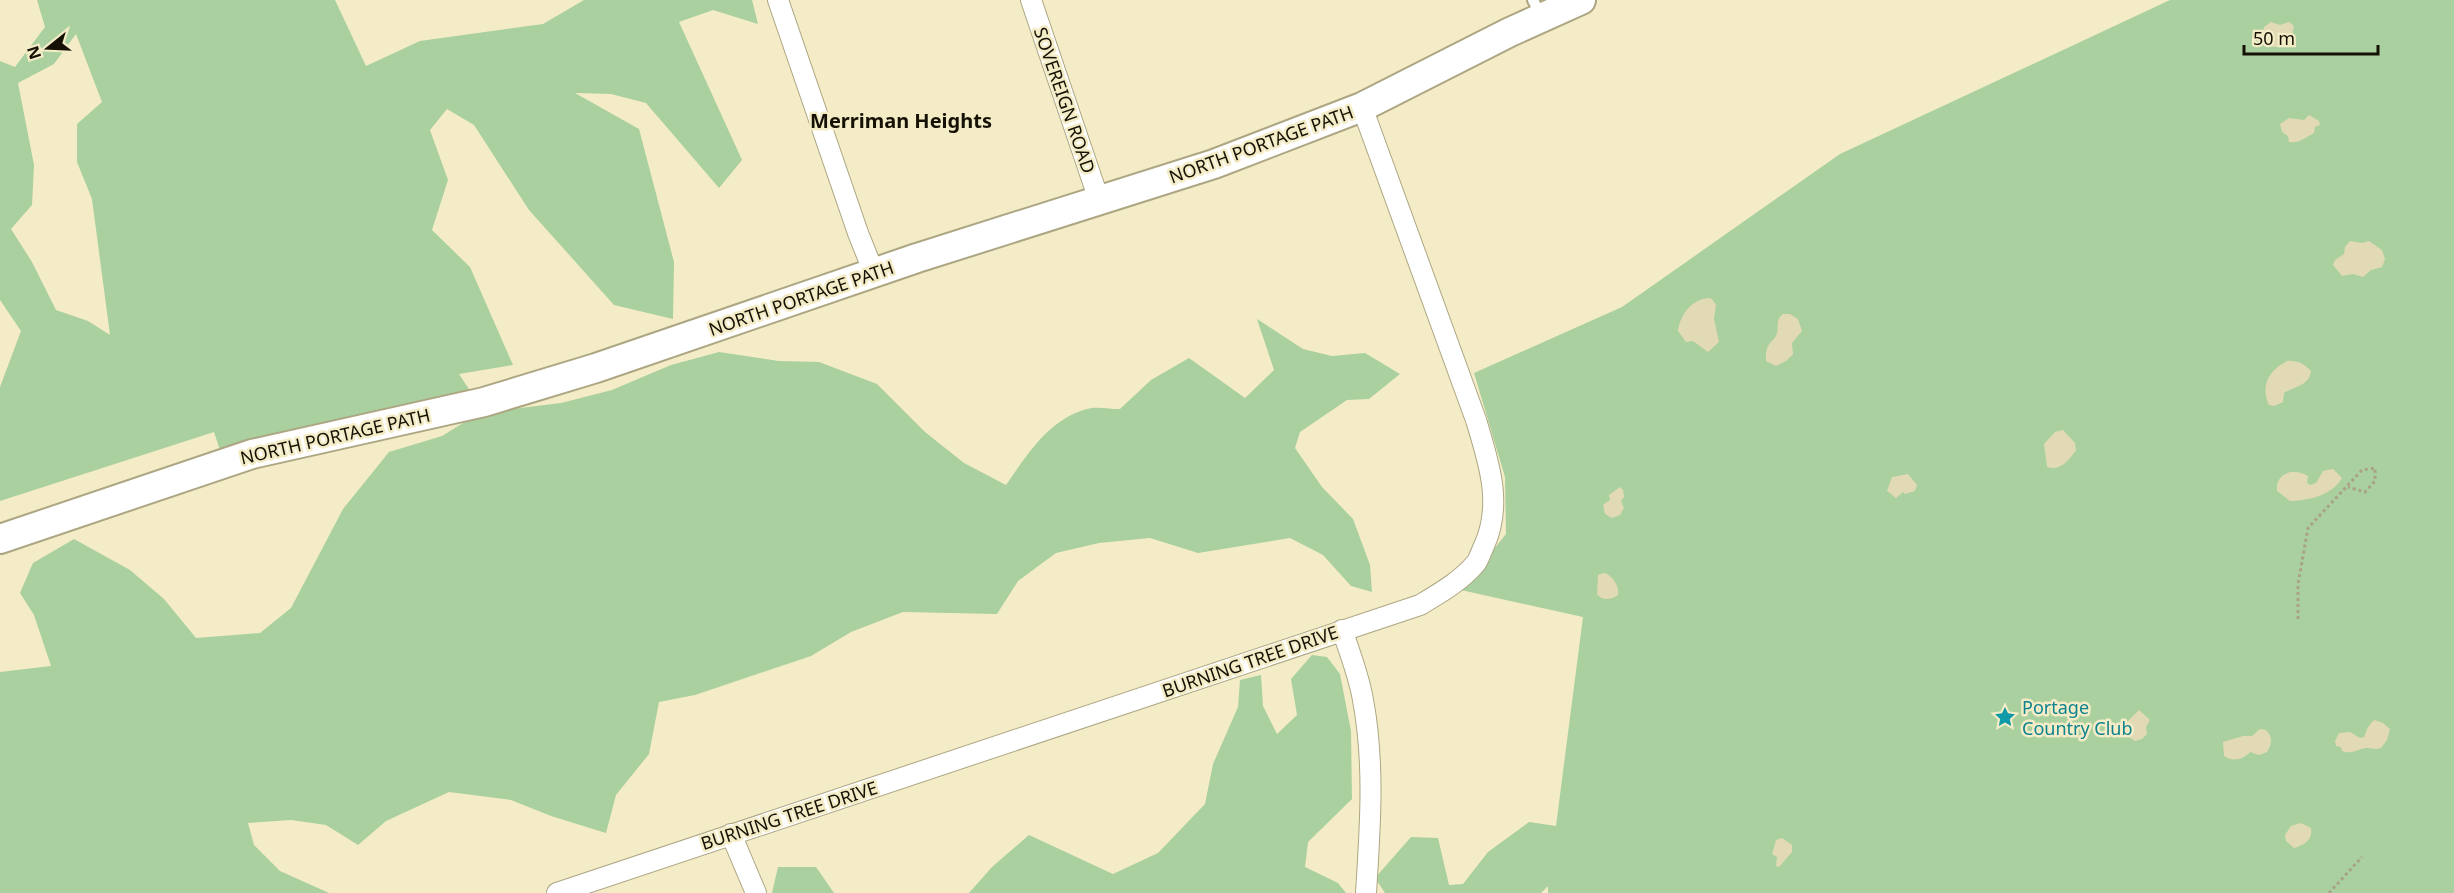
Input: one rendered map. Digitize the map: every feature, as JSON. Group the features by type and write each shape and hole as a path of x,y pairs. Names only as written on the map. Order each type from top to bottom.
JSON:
{"main road":[{"name":"NORTH PORTAGE PATH","path":"0,539 252,454 349,430 484,402 618,362 874,273 1214,165 1362,107 1537,9 1581,0"}],"street":[{"path":"778,0 850,212 874,273"},
{"name":"SOVEREIGN ROAD","path":"1031,0 1099,200"},
{"name":"BURNING TREE DRIVE","path":"557,893 1420,605 1449,588 1477,562 1491,531 1494,498 1491,469 1476,420 1362,107"},
{"path":"1342,630 1363,701 1371,754 1370,832 1366,893"},
{"path":"731,834 756,893"}],"path":[{"path":"2298,619 2298,584 2308,528 2362,470 2375,468 2374,481 2365,492 2348,487"},
{"path":"2329,893 2362,857"}],"green space":[{"path":"37,0 335,0 366,66 420,41 543,24 584,0 752,0 758,24 713,10 679,22 742,160 719,188 646,103 611,94 575,93 639,129 674,262 673,319 614,305 529,210 474,125 447,109 430,130 448,180 432,230 470,267 513,365 459,374 472,394 221,453 214,432 0,501 0,387 21,331 0,300 0,61 15,67 45,27","holes":["76,34 102,102 77,124 77,162 92,199 110,335 88,321 56,310 32,262 11,229 32,205 34,165 18,83 54,64"]},
{"name":"Portage Country Club","path":"2170,0 2454,0 2454,893 1548,893 1548,886 1541,893 1385,893 1375,878 1411,837 1438,838 1449,885 1463,884 1488,852 1529,822 1556,826 1583,617 1461,590 1506,534 1505,477 1474,373 1622,307 1840,154"},
{"path":"1257,319 1303,349 1332,356 1365,353 1400,374 1369,399 1347,400 1300,432 1295,448 1322,487 1353,519 1370,565 1372,592 1351,586 1323,555 1290,538 1198,553 1150,538 1099,543 1056,553 1018,581 997,614 903,612 851,632 811,656 695,695 659,702 649,754 616,795 606,833 551,816 511,800 449,792 386,821 358,845 326,825 291,820 248,823 254,845 280,871 329,893 0,893 0,672 51,666 34,615 20,593 33,563 74,539 130,570 164,599 196,638 260,633 291,608 343,509 389,452 442,436 479,413 561,403 612,390 671,365 719,352 779,361 819,362 877,384 925,432 964,463 1006,485 1040,439 1061,421 1091,408 1120,409 1151,380 1189,358 1245,398 1274,370"},
{"path":"1312,655 1327,657 1340,674 1351,731 1352,799 1308,842 1305,867 1338,883 1346,893 969,893 992,867 1029,835 1113,874 1158,853 1205,804 1213,764 1238,707 1240,680 1261,675 1263,706 1277,734 1297,715 1291,679"},
{"path":"778,867 816,867 834,893 772,893"}],"sand":[{"path":"2271,22 2280,25 2289,22 2294,26 2285,44 2273,47 2262,37 2264,27"},
{"path":"2309,115 2319,121 2320,125 2315,127 2314,133 2305,138 2289,142 2280,124 2289,118 2304,120"},
{"path":"2350,241 2362,243 2369,241 2382,250 2385,259 2382,267 2371,270 2363,277 2353,274 2342,276 2333,265 2335,260 2344,254 2345,247"},
{"path":"1712,299 1716,305 1714,319 1719,342 1708,352 1693,341 1686,342 1678,331 1687,309 1696,302"},
{"path":"1783,314 1790,314 1798,319 1802,331 1792,343 1793,354 1776,366 1766,361 1766,354 1768,346 1776,336 1778,321"},
{"path":"2287,361 2306,366 2311,371 2310,376 2304,383 2284,393 2283,402 2274,406 2269,405 2265,391 2268,379 2275,369"},
{"path":"2063,430 2075,443 2076,450 2068,461 2060,466 2047,467 2044,444 2055,432"},
{"path":"2333,469 2342,478 2332,489 2319,496 2290,501 2277,491 2279,480 2286,473 2297,472 2308,476 2307,483 2310,485 2316,483 2323,471"},
{"path":"1908,474 1917,485 1915,491 1905,494 1903,492 1896,498 1887,491 1892,477"},
{"path":"1620,487 1623,490 1624,497 1621,501 1624,508 1620,515 1612,518 1605,514 1603,505 1610,500 1609,495"},
{"path":"1603,573 1612,578 1618,592 1618,595 1610,599 1604,599 1597,594 1598,575"},
{"path":"2139,710 2150,720 2146,727 2147,734 2135,741 2123,733 2123,726"},
{"path":"2374,720 2390,729 2387,740 2381,748 2366,748 2349,752 2342,751 2341,747 2336,746 2335,741 2339,733 2350,732 2360,738 2364,737"},
{"path":"2260,729 2266,730 2271,738 2267,752 2259,755 2250,752 2238,759 2224,756 2223,742 2243,736 2252,736"},
{"path":"2301,823 2311,828 2311,836 2304,844 2294,848 2286,841 2285,835 2291,826"},
{"path":"1782,838 1792,845 1792,852 1779,867 1776,866 1777,857 1772,854 1776,840"}],"place":[{"name":"Portage Country Club","path":"2005,717"}],"district":[{"name":"Merriman Heights","path":"901,120"}]}
